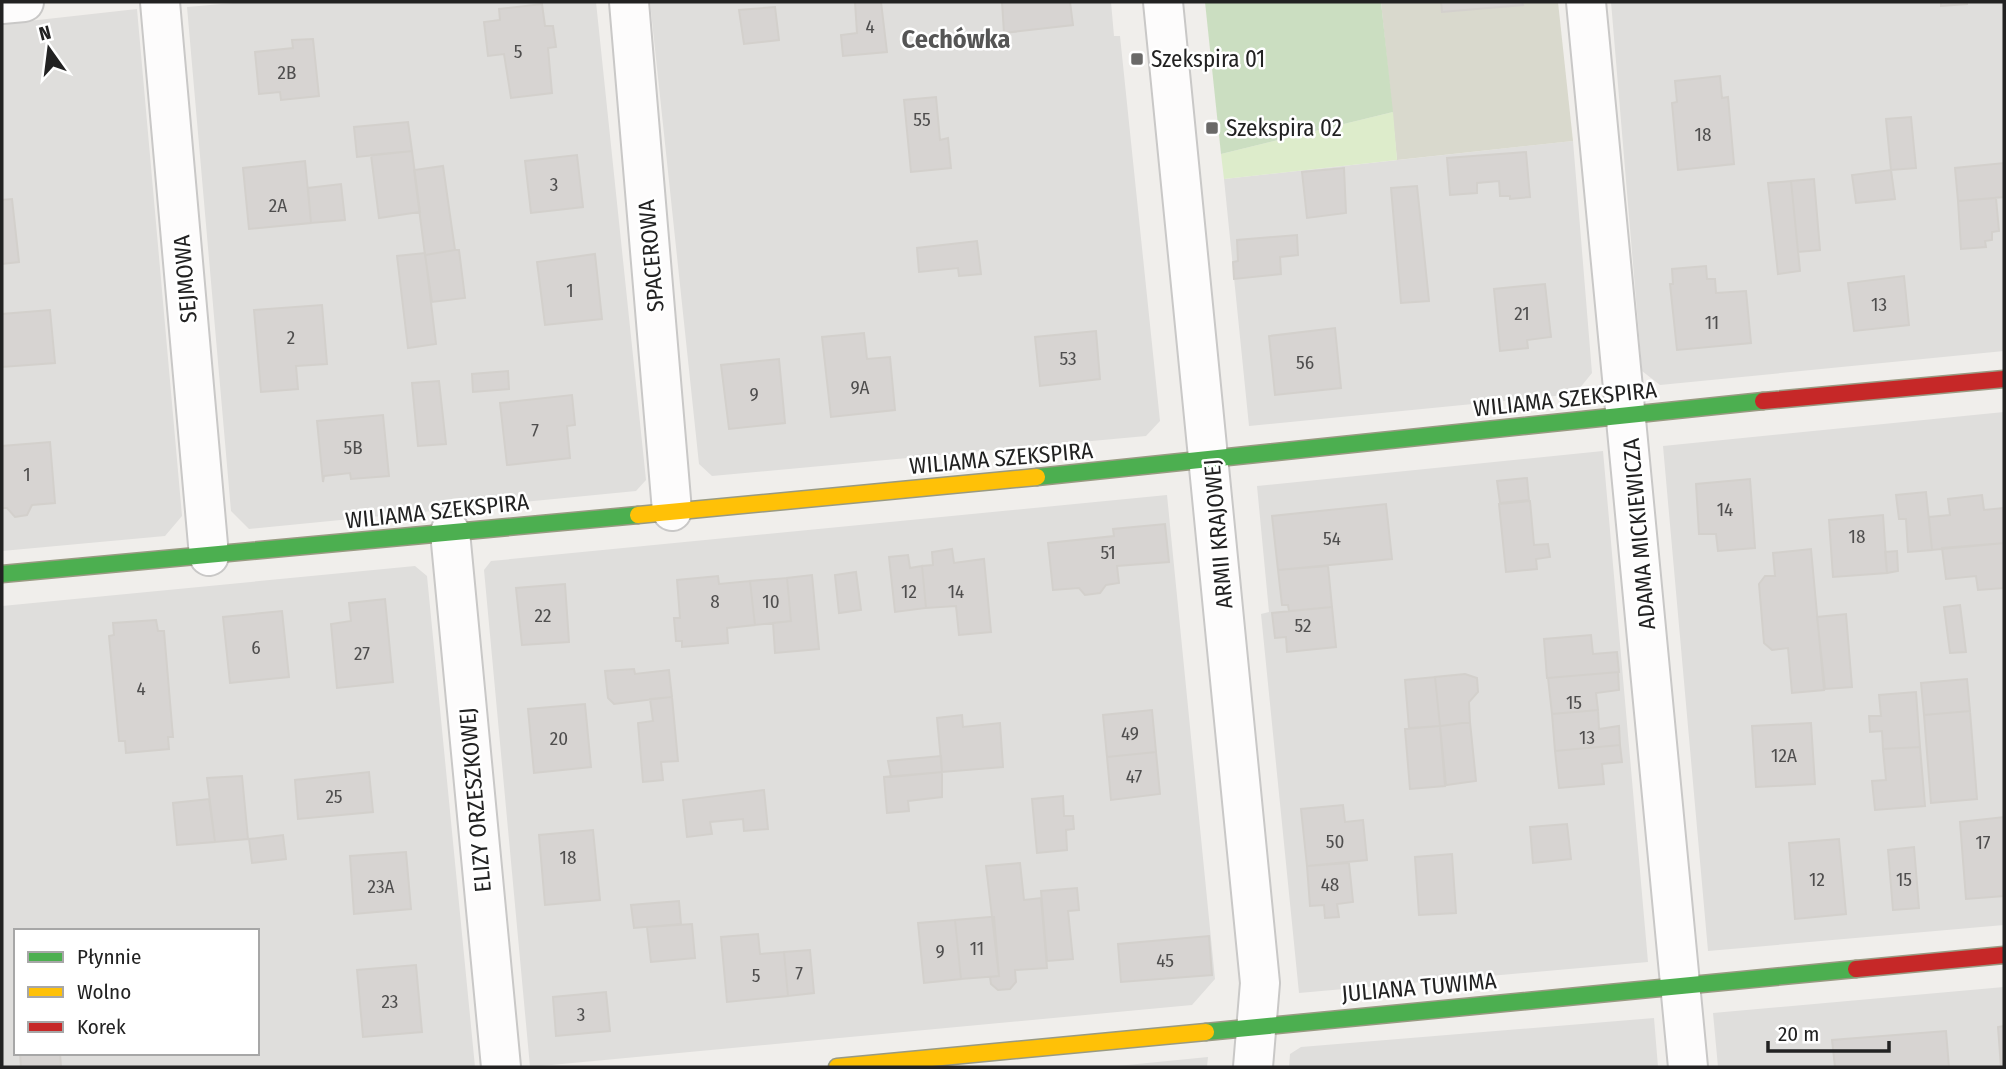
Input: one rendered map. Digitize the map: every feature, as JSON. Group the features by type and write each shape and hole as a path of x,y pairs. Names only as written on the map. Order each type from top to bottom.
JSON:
{"street":[{"path":"2,4 24,2"},
{"name":"SEJMOWA","path":"160,2 209,556"},
{"name":"SPACEROWA","path":"629,2 672,511"},
{"name":"ARMII KRAJOWEJ","path":"1163,2 1211,461 1260,983 1253,1067"},
{"name":"ADAMA MICKIEWICZA","path":"1586,2 1628,414 1688,1067"},
{"name":"WILIAMA SZEKSPIRA","path":"2,574 1211,461 1628,414 2004,379"},
{"name":"ELIZY ORZESZKOWEJ","path":"450,532 501,1067"},
{"name":"JULIANA TUWIMA","path":"838,1067 2004,955"}],"shaded area":[{"path":"245,2 596,2 646,480 636,491 249,529 231,511 187,7"},
{"path":"650,2 1111,2 1114,36 1120,36 1160,421 1146,436 712,476 699,464"},
{"path":"1381,2 1558,2 1573,141 1397,160"},
{"path":"1611,2 2004,2 2004,351 1660,385 1642,371"},
{"path":"137,9 182,516 165,536 2,551 2,24"},
{"path":"1573,141 1592,373 1575,394 1249,426 1224,179"},
{"path":"2004,412 2004,925 1708,951 1663,446"},
{"path":"1603,451 1648,962 1299,993 1261,614 1269,612 1257,486"},
{"path":"1167,495 1215,979 1192,1005 530,1067 484,570 491,561"},
{"path":"415,566 427,576 475,1067 2,1067 2,606"},
{"path":"2004,987 2004,1067 1718,1067 1713,1013"},
{"path":"1654,1018 1658,1067 1289,1067 1290,1054 1301,1047"},
{"path":"1208,1057 1207,1067 1107,1067"}],"green space":[{"path":"1205,2 1381,2 1393,112 1221,154"},
{"path":"1393,112 1397,160 1224,179 1221,154"}],"building":[{"path":"855,2 881,2 887,52 843,56 841,35 857,33"},
{"path":"1002,2 1070,2 1073,25 1004,33"},
{"path":"1441,2 1522,2 1523,5 1442,12"},
{"path":"1941,2 1967,2 1967,4 1941,6"},
{"path":"542,4 545,26 553,26 556,47 548,48 552,93 511,98 504,54 488,56 484,22 500,20 499,9"},
{"path":"775,7 779,40 744,44 739,10"},
{"path":"313,39 319,96 281,100 280,92 259,94 255,52 293,48 292,40"},
{"path":"1720,76 1722,98 1728,97 1734,164 1678,170 1672,103 1677,102 1675,81"},
{"path":"936,97 940,140 948,138 951,168 911,172 904,100"},
{"path":"1911,117 1916,168 1891,170 1886,119"},
{"path":"408,122 412,151 357,157 354,127"},
{"path":"412,151 420,212 379,218 371,155"},
{"path":"1526,152 1530,197 1510,199 1510,196 1500,196 1499,181 1477,183 1477,193 1450,195 1447,158"},
{"path":"577,155 583,207 531,213 525,161"},
{"path":"305,161 311,223 249,229 243,168"},
{"path":"2004,163 2004,197 1958,201 1955,168"},
{"path":"443,166 455,250 425,255 414,170"},
{"path":"1344,168 1346,213 1307,218 1302,172"},
{"path":"1891,170 1895,199 1856,203 1852,175"},
{"path":"1814,179 1820,250 1798,252 1791,181"},
{"path":"1791,181 1800,271 1778,274 1768,183"},
{"path":"341,184 345,220 311,223 308,188"},
{"path":"1417,186 1429,301 1401,303 1391,188"},
{"path":"1996,198 1999,231 1992,232 1992,240 1985,241 1986,247 1961,249 1958,201"},
{"path":"12,199 19,262 2,264 2,200"},
{"path":"1297,235 1298,255 1280,257 1281,274 1234,279 1233,262 1238,261 1237,240"},
{"path":"977,241 981,274 959,276 958,268 919,272 917,248"},
{"path":"459,250 465,298 432,302 425,255"},
{"path":"425,253 436,344 408,348 397,256"},
{"path":"595,254 602,319 545,325 537,262"},
{"path":"1706,266 1707,279 1715,279 1716,293 1746,291 1751,343 1677,350 1670,284 1673,284 1672,269"},
{"path":"1904,276 1909,325 1854,331 1848,283"},
{"path":"1545,284 1551,337 1527,340 1528,348 1500,351 1494,289"},
{"path":"322,305 327,364 296,366 298,389 261,392 254,310"},
{"path":"50,310 55,363 2,367 2,314"},
{"path":"1335,328 1341,388 1275,395 1269,336"},
{"path":"1096,331 1100,379 1040,386 1035,337"},
{"path":"864,333 867,359 890,357 895,410 831,417 822,337"},
{"path":"779,359 785,423 729,429 721,365"},
{"path":"508,371 509,389 473,392 472,374"},
{"path":"439,381 446,444 418,446 412,383"},
{"path":"572,395 575,425 567,426 570,458 507,465 500,403"},
{"path":"383,415 389,476 351,479 350,473 324,476 323,482 317,421"},
{"path":"50,442 55,503 32,505 27,515 15,517 7,508 2,508 2,446"},
{"path":"1527,478 1529,500 1500,503 1497,481"},
{"path":"1750,479 1755,548 1718,551 1716,534 1699,534 1696,484"},
{"path":"1926,492 1932,550 1908,552 1906,519 1899,519 1896,495"},
{"path":"1982,495 1984,510 2003,508 2004,543 1932,550 1929,517 1950,515 1948,499"},
{"path":"1530,501 1534,545 1548,544 1550,557 1536,559 1537,569 1506,572 1499,504"},
{"path":"1386,504 1392,559 1278,570 1272,516"},
{"path":"1883,515 1887,573 1833,577 1829,520"},
{"path":"1165,524 1169,562 1117,566 1119,583 1106,585 1100,593 1085,595 1079,588 1053,590 1048,543 1114,536 1113,529"},
{"path":"2004,543 2004,588 1978,590 1976,576 1946,579 1942,548"},
{"path":"952,549 954,563 984,559 991,632 959,635 956,606 926,608 922,566 933,565 932,552"},
{"path":"1811,549 1824,690 1792,693 1788,648 1772,650 1764,643 1759,584 1765,576 1775,576 1773,553"},
{"path":"1897,551 1898,571 1887,573 1885,552"},
{"path":"908,555 910,568 922,566 926,608 895,612 889,557"},
{"path":"1328,566 1332,607 1289,611 1288,605 1282,605 1278,570"},
{"path":"856,572 861,610 839,613 835,575"},
{"path":"812,575 819,649 775,653 773,623 791,621 787,578"},
{"path":"718,576 719,584 750,581 755,625 727,628 728,643 682,647 682,641 676,641 674,618 680,618 677,580"},
{"path":"787,578 791,621 755,625 750,581"},
{"path":"565,584 569,642 522,645 516,588"},
{"path":"385,599 393,682 337,688 331,624 351,621 349,603"},
{"path":"1960,605 1966,652 1950,653 1944,607"},
{"path":"1332,607 1336,647 1287,652 1286,637 1275,638 1272,613"},
{"path":"282,611 289,677 230,683 223,617"},
{"path":"1846,614 1852,687 1825,689 1817,617"},
{"path":"156,620 158,631 164,631 173,737 168,737 169,749 126,753 125,741 119,741 109,636 114,635 113,623"},
{"path":"1591,635 1593,654 1617,652 1619,672 1547,678 1544,639"},
{"path":"634,669 635,674 669,670 672,697 614,704 608,698 605,671"},
{"path":"1618,672 1619,690 1596,693 1598,710 1552,714 1548,678"},
{"path":"1465,674 1477,678 1478,692 1469,702 1470,722 1440,726 1435,677"},
{"path":"1435,677 1440,726 1409,728 1405,680"},
{"path":"1967,679 1970,711 1924,715 1921,683"},
{"path":"1916,692 1920,747 1883,749 1882,731 1870,732 1869,716 1881,716 1879,695"},
{"path":"672,697 678,761 661,762 663,780 643,782 638,723 653,721 650,699"},
{"path":"585,704 591,767 534,773 528,709"},
{"path":"1152,710 1156,752 1107,757 1103,715"},
{"path":"1598,710 1599,729 1619,726 1620,745 1555,751 1552,714"},
{"path":"1970,711 1977,799 1931,803 1924,715"},
{"path":"962,715 963,727 1000,723 1003,767 942,772 937,718"},
{"path":"1470,722 1476,781 1446,785 1440,726"},
{"path":"1811,723 1815,784 1756,787 1752,726"},
{"path":"1440,726 1445,786 1410,789 1405,729"},
{"path":"1620,745 1622,762 1602,764 1604,784 1559,788 1555,751"},
{"path":"1920,747 1925,806 1875,810 1872,781 1886,780 1883,749"},
{"path":"1156,752 1160,794 1111,800 1107,757"},
{"path":"941,756 942,772 891,777 888,761"},
{"path":"369,772 373,812 298,819 295,780"},
{"path":"942,772 942,797 908,801 909,811 887,813 884,777"},
{"path":"242,776 248,839 215,842 207,778"},
{"path":"764,790 768,829 744,831 743,819 710,822 712,834 687,837 683,800"},
{"path":"1063,796 1064,816 1073,816 1074,829 1066,830 1067,850 1037,853 1032,799"},
{"path":"209,799 215,842 177,845 173,803"},
{"path":"1343,805 1345,822 1363,820 1367,860 1307,866 1301,809"},
{"path":"2004,817 2004,896 1966,899 1960,822"},
{"path":"1567,824 1571,859 1533,863 1530,827"},
{"path":"593,830 600,900 545,905 539,835"},
{"path":"283,835 286,859 252,863 249,839"},
{"path":"1839,839 1846,914 1795,919 1789,843"},
{"path":"1914,847 1919,908 1893,910 1888,850"},
{"path":"406,852 411,909 354,914 350,856"},
{"path":"1452,854 1456,913 1419,915 1415,857"},
{"path":"1020,863 1024,900 1041,898 1047,968 1015,970 1016,982 1010,989 998,990 991,984 990,977 999,976 986,866"},
{"path":"1349,863 1353,902 1337,904 1339,917 1325,918 1324,905 1310,906 1307,866"},
{"path":"1077,888 1079,910 1068,911 1073,959 1047,961 1041,891"},
{"path":"679,901 681,924 634,928 631,905"},
{"path":"994,917 999,976 961,979 955,920"},
{"path":"955,920 961,979 924,983 918,923"},
{"path":"692,924 695,958 651,962 647,927"},
{"path":"758,934 760,954 784,952 788,996 727,1002 721,937"},
{"path":"1209,936 1212,975 1121,982 1118,944"},
{"path":"810,950 814,993 788,996 784,952"},
{"path":"416,965 422,1032 363,1037 357,970"},
{"path":"606,992 610,1031 556,1036 553,997"},
{"path":"2004,1026 2004,1067 2001,1067 1998,1027"},
{"path":"1946,1031 1949,1067 1835,1067 1832,1040"},
{"path":"20,1055 60,1055 61,1067 21,1067"}],"traffic: fast":[{"path":"1037,477 1763,401"},
{"path":"2,574 638,515"},
{"path":"1206,1032 1856,969"}],"traffic: slow":[{"path":"638,515 1037,477"},
{"path":"837,1067 1206,1032"}],"traffic: jam":[{"path":"1763,401 2004,379"},
{"path":"1856,969 2004,955"}],"place":[{"name":"Szekspira 01","path":"1137,59"},
{"name":"Szekspira 02","path":"1212,128"}],"district":[{"name":"Cechówka","path":"956,39"}]}
